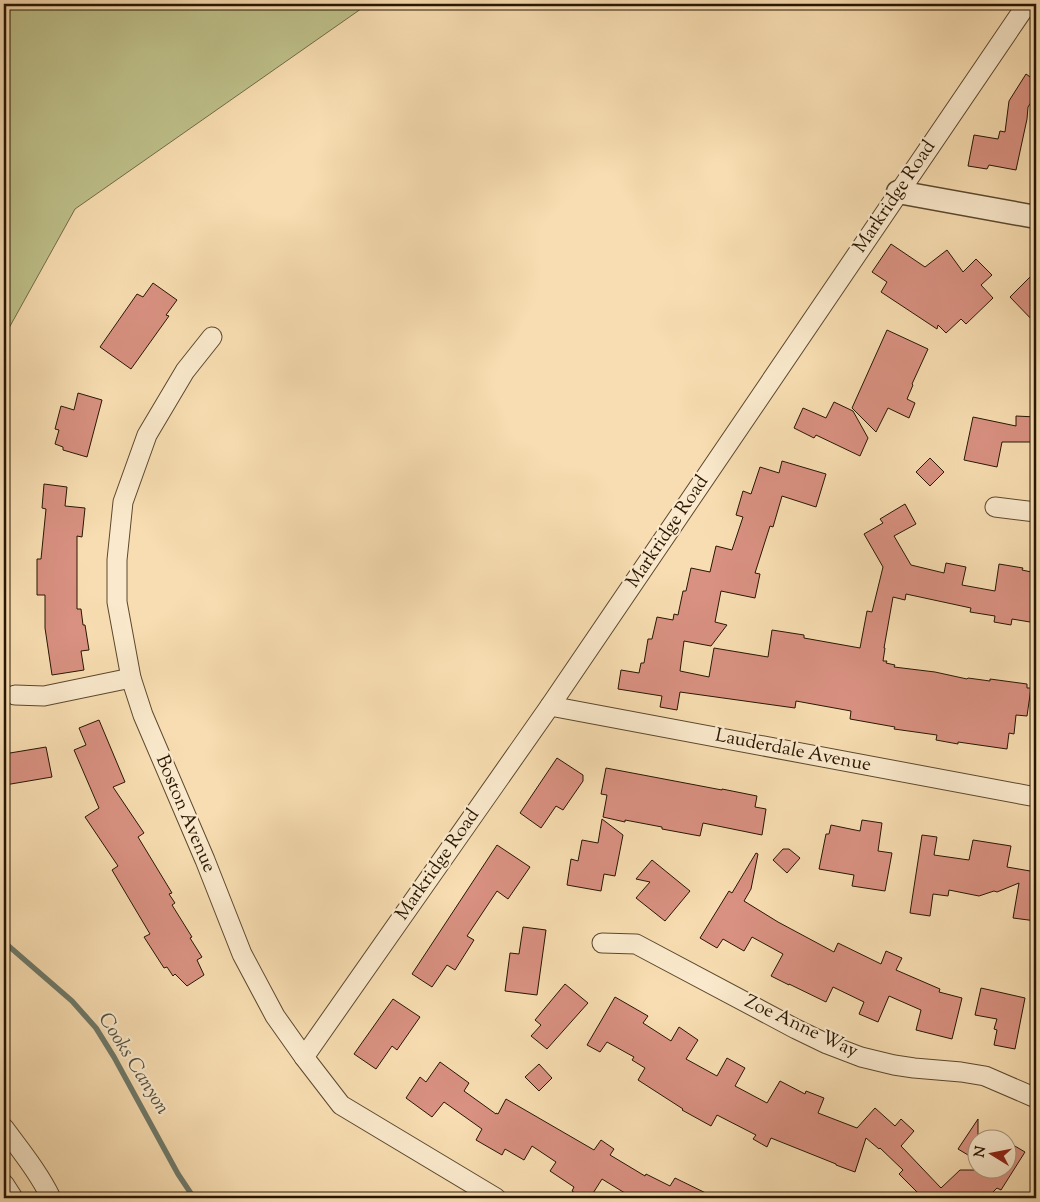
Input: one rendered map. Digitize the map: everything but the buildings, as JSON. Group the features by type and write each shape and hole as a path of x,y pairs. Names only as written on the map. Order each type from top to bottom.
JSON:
{"street":[{"name":"Markridge Road","path":"304,1056 550,706 1027,4"},
{"path":"898,192 1036,217"},
{"name":"Boston Avenue","path":"212,337 185,371 147,435 124,502 117,560 117,602 131,678 143,715 205,860 242,954 275,1016 304,1056 341,1105 496,1198"},
{"path":"996,507 1036,512"},
{"path":"15,695 44,696 131,678"},
{"name":"Lauderdale Avenue","path":"550,706 1036,796"},
{"name":"Zoe Anne Way","path":"602,943 636,944 796,1029 827,1044 861,1057 894,1065 985,1076 1036,1098"},
{"path":"4,1128 29,1162 51,1198"},
{"path":"4,1184 13,1198"}],"green space":[{"path":"4,4 368,4 75,209 4,337"}],"waterway":[{"name":"Cooks Canyon","path":"4,942 72,1001 96,1028 178,1174 194,1198"}]}
